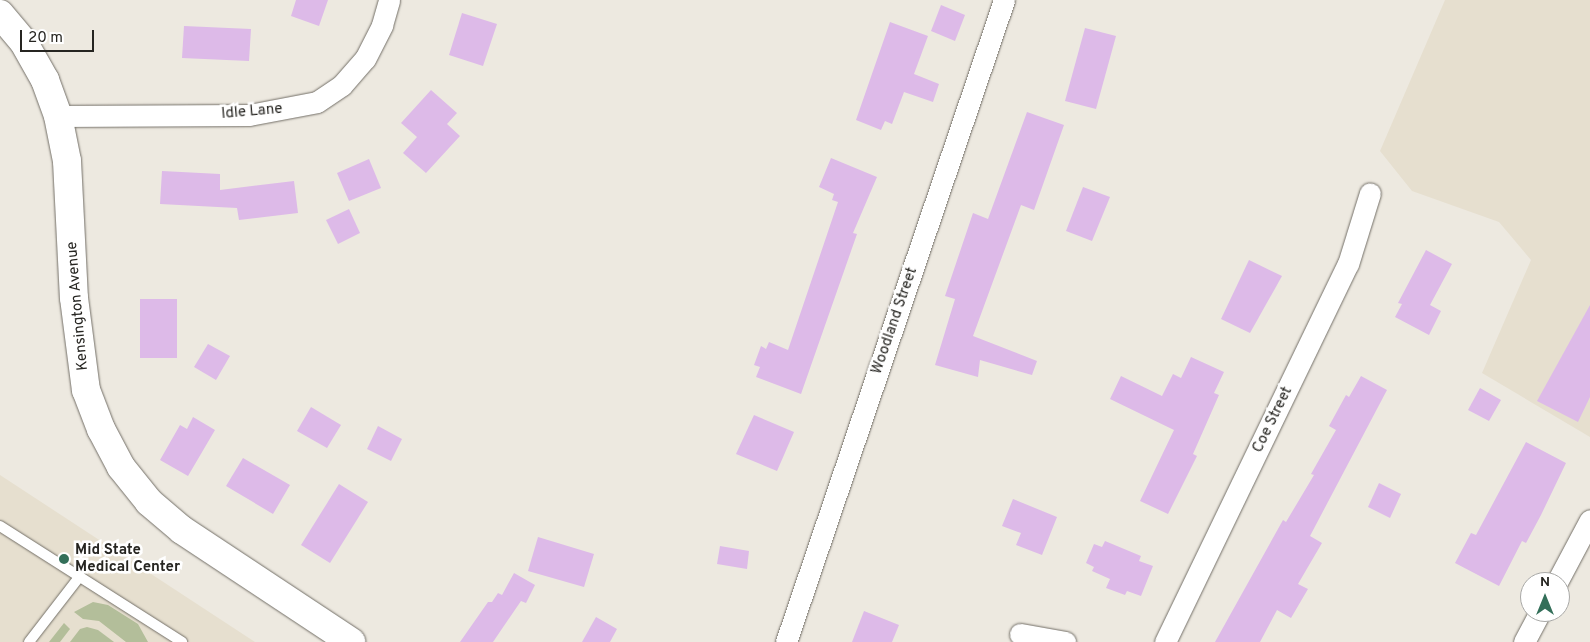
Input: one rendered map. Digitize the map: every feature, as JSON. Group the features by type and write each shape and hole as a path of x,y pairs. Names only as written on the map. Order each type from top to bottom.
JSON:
{"main road":[{"name":"Kensington Avenue","path":"0,14 23,41 44,80 58,116 67,161 74,298 86,390 101,429 121,467 149,502 182,530 351,642"}],"street":[{"name":"Idle Lane","path":"58,116 248,115 317,102 342,85 365,59 382,25 389,0"},
{"name":"Woodland Street","path":"786,642 1004,0"},
{"name":"Coe Street","path":"1166,642 1348,264 1370,194"},
{"path":"1562,572 1590,520"},
{"path":"1524,642 1535,622"},
{"path":"1020,634 1065,642"}],"lane":[{"path":"0,526 182,642"},
{"path":"29,642 80,576"}],"shaded area":[{"path":"1445,0 1590,0 1590,437 1482,373 1531,260 1499,222 1412,191 1380,151"},
{"name":"Mid State Medical Center","path":"0,475 255,642 0,642"}],"green space":[{"path":"93,602 108,605 138,624 148,642 126,642 99,621 83,619 74,612"},
{"path":"64,623 70,629 60,642 49,642"},
{"path":"87,627 98,630 114,642 70,642 80,629"}],"building":[{"path":"296,0 328,0 319,26 291,16"},
{"path":"941,5 965,15 955,41 931,31"},
{"path":"462,13 497,24 483,66 449,55"},
{"path":"890,22 928,36 914,74 939,84 933,102 904,92 892,124 885,121 881,130 856,120"},
{"path":"184,26 251,29 249,61 182,58"},
{"path":"1085,28 1116,36 1096,109 1065,101"},
{"path":"431,90 457,113 447,124 460,136 426,173 403,153 417,137 401,123"},
{"path":"1027,112 1064,125 1034,210 1021,205 973,336 1037,361 1032,375 980,360 978,377 935,365 955,299 945,296 973,213 988,219"},
{"path":"831,158 877,177 853,233 857,234 801,394 756,377 760,367 754,365 761,346 766,349 769,342 788,350 838,202 832,200 834,194 819,187"},
{"path":"369,159 381,188 349,201 337,173"},
{"path":"162,171 220,174 220,190 294,181 298,213 239,220 237,208 160,204"},
{"path":"1083,187 1110,197 1092,241 1066,231"},
{"path":"349,209 360,233 338,244 326,220"},
{"path":"1426,250 1452,264 1430,305 1441,311 1429,335 1395,317 1402,304 1398,303"},
{"path":"1249,260 1282,276 1250,333 1221,319"},
{"path":"140,299 177,299 177,358 140,358"},
{"path":"1590,305 1590,397 1578,422 1537,401"},
{"path":"208,344 230,356 216,380 194,367"},
{"path":"1191,357 1224,372 1214,393 1219,395 1193,454 1197,456 1168,514 1140,501 1174,430 1110,399 1121,376 1162,396 1173,374 1181,378"},
{"path":"1361,376 1387,390 1310,536 1322,543 1298,584 1308,589 1291,618 1277,610 1260,642 1215,642 1283,520 1286,522 1314,475 1311,474 1336,430 1329,426 1346,395 1349,397"},
{"path":"1480,388 1501,400 1489,421 1468,410"},
{"path":"311,407 341,425 327,448 297,431"},
{"path":"754,415 794,432 777,471 736,454"},
{"path":"193,417 215,430 188,476 160,460 180,425 187,429"},
{"path":"378,426 402,439 391,461 367,449"},
{"path":"1526,442 1566,463 1526,543 1522,541 1499,586 1455,563 1471,533 1476,535"},
{"path":"243,458 290,485 273,514 226,486"},
{"path":"1379,483 1401,494 1390,518 1368,507"},
{"path":"339,484 368,502 330,563 301,545"},
{"path":"1013,499 1057,517 1042,555 1016,545 1021,533 1002,526"},
{"path":"538,537 594,554 584,587 528,571"},
{"path":"1105,541 1141,556 1139,561 1153,566 1141,596 1127,591 1125,595 1106,588 1110,579 1092,571 1094,567 1086,563 1094,544 1102,547"},
{"path":"720,546 749,551 747,569 717,564"},
{"path":"514,573 535,585 526,603 521,601 493,642 460,642 488,602 492,602 498,593 502,595"},
{"path":"864,611 899,625 892,642 852,642"},
{"path":"596,617 617,629 610,642 582,642"}],"place":[{"name":"Mid State Medical Center","path":"64,559"}]}
